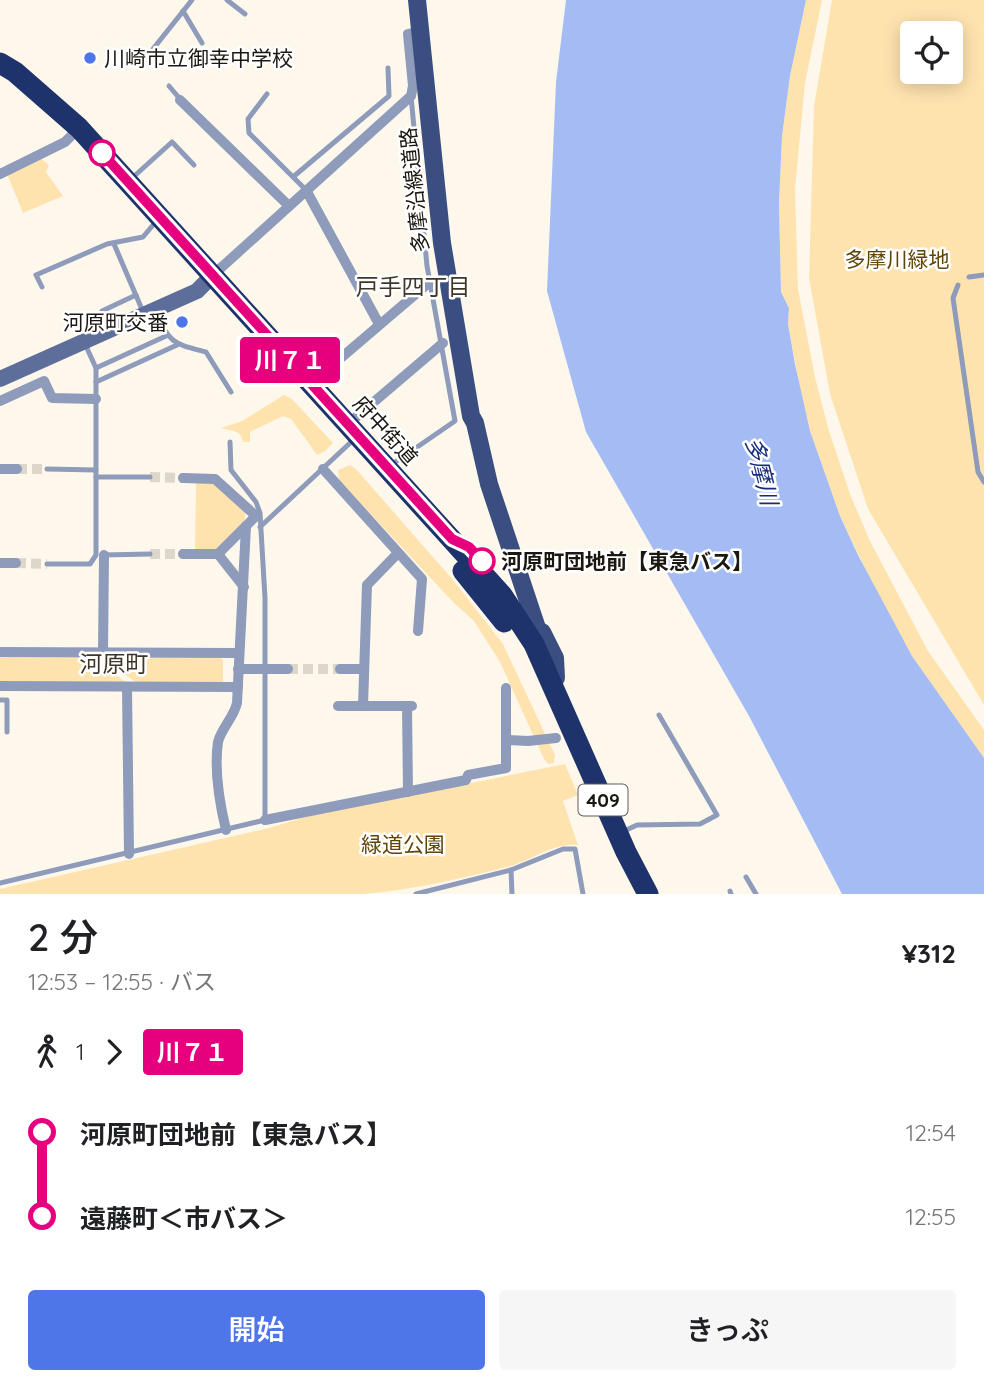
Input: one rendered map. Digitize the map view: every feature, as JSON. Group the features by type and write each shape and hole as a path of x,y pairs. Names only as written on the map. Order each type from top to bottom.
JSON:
{"highway":[{"name":"府中街道","path":"0,63 15,72 129,181 210,278 307,386 388,468 452,539 469,547 493,574 494,585 531,629 556,708 634,894"},
{"name":"府中街道","path":"0,77 75,132 153,225 210,278"},
{"name":"府中街道","path":"352,434 509,629 542,696 556,708 648,894"}],"main road":[{"name":"多摩沿線道路","path":"417,0 442,243 471,416 531,629"},
{"name":"多摩沿線道路","path":"471,416 468,425 480,468 478,484 486,509 495,519 531,629"},
{"path":"531,629 545,634 555,658 560,690 556,708"}],"street":[{"path":"0,379 84,341 147,308 197,291 411,96 413,86 408,34 421,31"},
{"path":"180,100 289,206"},
{"path":"0,174 65,142 75,132"},
{"path":"306,190 379,324"},
{"path":"307,386 431,281"},
{"path":"352,434 443,343"},
{"path":"0,401 44,381 52,398 96,399"},
{"path":"0,470 16,469"},
{"path":"323,469 422,579 418,631"},
{"path":"183,478 215,479 256,516 218,554 183,554"},
{"path":"226,830 219,798 218,741 235,712 246,526"},
{"path":"363,706 367,585 398,553"},
{"path":"218,554 244,587"},
{"path":"100,555 103,652"},
{"path":"0,563 16,563"},
{"path":"0,652 238,653"},
{"path":"238,669 288,669"},
{"path":"340,669 364,669"},
{"path":"0,687 238,687"},
{"path":"127,687 129,854"},
{"path":"265,820 466,780 468,775 506,768 506,688"},
{"path":"338,706 411,706 408,792"},
{"path":"506,740 556,738"}],"lane":[{"path":"159,65 149,54 192,0"},
{"path":"227,0 245,13"},
{"path":"183,10 202,43"},
{"path":"388,68 389,96 400,106"},
{"path":"169,86 180,100"},
{"path":"267,94 248,119 249,133 306,190"},
{"path":"293,177 389,96"},
{"path":"388,468 455,421 421,214 411,96"},
{"path":"129,181 172,142 194,165"},
{"path":"42,287 36,275 107,244 143,237 153,225"},
{"path":"114,244 136,295 166,336 177,345 206,352 231,392"},
{"path":"969,277 984,275"},
{"path":"958,285 953,298 958,338 978,472 984,482"},
{"path":"107,323 102,311 136,295"},
{"path":"96,368 166,336"},
{"path":"84,341 96,368 96,473 100,555"},
{"path":"96,382 177,345"},
{"path":"260,527 323,469 352,434"},
{"path":"0,883 265,820 265,598 260,513 256,502 231,470 230,442"},
{"path":"47,469 150,477"},
{"path":"47,564 90,564 100,555 150,554"},
{"path":"0,701 7,701 7,732"},
{"path":"618,834 637,825 700,824 717,815 659,715"},
{"path":"416,894 511,870 563,849 575,849 583,894"},
{"path":"511,870 512,894"},
{"path":"746,877 756,894"}],"green space":[{"path":"806,0 822,0 805,83 795,189 798,289 815,377 850,494 870,541 928,651 984,730 984,758 912,656 879,597 840,516 810,431 801,394 788,324 789,308 781,292 779,204 782,136 790,76"},
{"name":"多摩川緑地","path":"832,0 984,0 984,705 868,509 830,394 809,278 814,106"},
{"path":"40,158 49,165 46,172 63,196 23,213 7,174"},
{"path":"284,395 292,399 333,443 325,451 317,455 291,419 283,416 250,432 250,442 243,442 238,433 221,428 242,421"},
{"path":"350,465 453,580 503,644 555,755 554,763 548,764 544,759 500,662 474,621 339,480 338,470"},
{"path":"196,483 215,483 245,511 245,520 215,551 195,551"},
{"path":"0,654 91,655 128,684 0,684"},
{"path":"100,655 218,656 223,660 223,681 218,684 139,685"},
{"name":"緑道公園","path":"565,764 578,795 563,801 578,845 559,847 516,864 471,876 363,894 0,894 0,889 269,828 308,816"}],"water":[{"name":"多摩川","path":"566,0 806,0 790,76 782,136 779,203 781,292 789,308 788,324 795,364 810,431 840,516 858,555 912,656 984,758 984,894 842,894 749,716 586,432 547,291 556,82"}],"tunnel":[{"path":"17,469 47,469"},
{"path":"150,477 183,478"},
{"path":"150,554 183,554"},
{"path":"16,563 47,564"},
{"path":"288,669 340,669"}],"bus line":[{"name":"川７１","path":"102,153 452,539 469,547 482,561"}],"place":[{"name":"川崎市立御幸中学校","path":"90,58"},
{"name":"河原町交番","path":"182,322"},
{"name":"河原町団地前【東急バス】","path":"482,561"}],"district":[{"name":"戸手四丁目","path":"413,286"},
{"name":"河原町","path":"114,663"}]}
